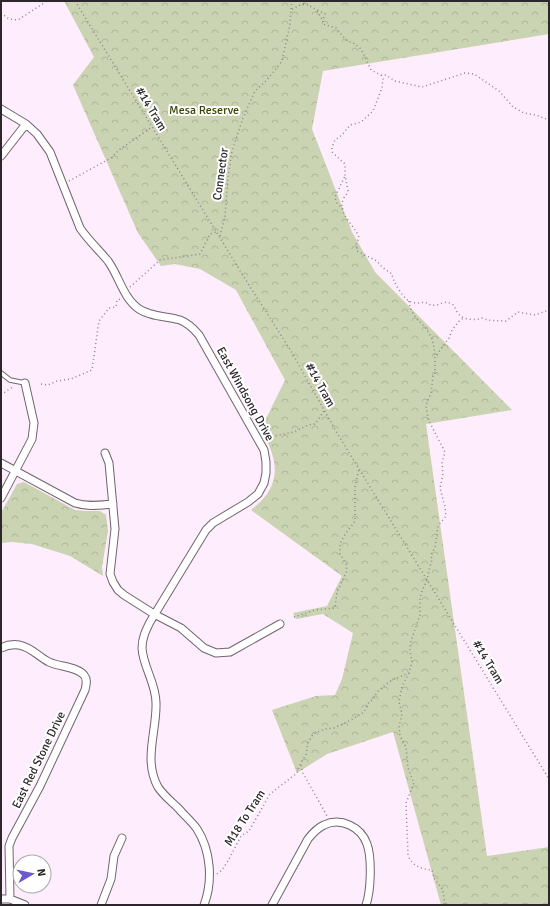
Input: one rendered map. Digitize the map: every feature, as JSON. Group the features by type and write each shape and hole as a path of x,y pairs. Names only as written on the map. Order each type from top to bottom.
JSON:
{"street":[{"name":"East Windsong Drive","path":"1,109 26,124 37,134 50,152 80,228 85,236 108,261 130,302 140,310 180,320 190,325 199,335 264,450 266,473 264,483 258,494 206,530 154,614 146,630 142,646 143,658 154,686 156,703 151,755 152,771 158,787 197,829 205,848 209,870 209,884 204,905"},
{"path":"1,156 26,124"},
{"path":"1,498 29,447 34,431 34,423 25,383"},
{"path":"105,453 109,464 115,529 110,574 118,590 154,614 182,628 204,648 216,653 230,652 280,624"},
{"path":"1,463 83,506 113,504"},
{"name":"East Red Stone Drive","path":"1,648 12,644 26,647 50,662 77,670 86,678 85,690 40,786 9,846 11,884 10,899"},
{"path":"272,905 308,839 316,830 335,822 345,823 355,828 362,834 367,843 369,850 370,878 366,905"},
{"path":"101,905 110,879 114,856 122,838"},
{"path":"1,899 10,899 25,905"}],"lane":[{"path":"1,373 10,380 25,383"}],"path":[{"path":"1,13 9,19 18,20 47,1"},
{"name":"#14 Tram","path":"75,1 216,232 220,236 291,351 324,411 549,779"},
{"name":"Connector","path":"220,236 225,216 232,151 243,118 255,91 268,80 282,61 290,24 292,1"},
{"path":"300,1 325,14 323,21"},
{"path":"291,10 300,5 306,4"},
{"path":"317,11 323,21 323,24 325,26 336,28 346,40 355,44 361,49 371,70 381,75 386,75 399,83 422,87 457,75 470,73 474,74 498,91 513,107 524,113 536,115 549,120"},
{"path":"381,75 383,80 382,88 373,110 361,122 350,125 342,135 335,140 332,147 332,152 345,164 345,176 348,191 342,201 343,209 349,223 358,234 359,238 356,245 357,251 377,262 392,274 394,282 409,302 414,316 423,324 433,341 435,374 433,376 431,393 426,405 429,421 445,452 440,488 446,516 438,526 435,548 431,554 432,560 428,570 427,580 420,598 420,615 411,642 412,660 409,673 402,686 399,702 402,714 399,727 400,736 406,747 408,768 414,783 406,803 408,855 411,862 422,868 432,870 434,878 443,890 445,905"},
{"path":"69,182 110,158 152,127"},
{"path":"343,209 336,202 335,197 345,176"},
{"path":"130,287 160,260 200,254 210,234 212,232 216,232"},
{"path":"41,384 48,385 57,381 71,379 92,370 100,318 109,308 116,307 117,300 121,298"},
{"path":"409,302 416,304 425,302 434,306 445,302 450,303 464,318 474,321 482,318 489,321 506,321 518,312 535,315 549,310"},
{"path":"435,357 449,338 452,330 460,320 464,318"},
{"path":"1,394 10,388 25,383"},
{"path":"264,438 294,432 308,425 315,424 324,411"},
{"path":"294,617 315,610 335,608 337,592 347,571 346,564 340,554 340,544 355,521 355,487 359,468"},
{"name":"M18 To Tram","path":"217,874 222,870 241,836 249,831 270,794 284,782 295,776 306,755 308,743 313,734 325,729 334,728 364,712 369,702 373,700 377,692 385,685 392,680 409,673"},
{"path":"301,762 303,773 327,816"}],"green space":[{"name":"Mesa Reserve","path":"64,1 549,1 549,34 323,71 312,129 352,232 375,272 512,410 426,424 487,856 549,847 549,905 441,905 393,732 327,754 297,773 272,710 316,696 335,695 342,679 353,633 323,614 296,619 293,613 327,606 342,576 251,510 269,492 273,482 275,472 272,452 261,429 285,380 236,290 200,269 175,264 161,266 138,233 73,85 94,57"},
{"path":"24,482 75,510 100,511 106,515 108,531 102,567 103,576 70,556 32,544 12,542 1,543 1,513 17,484"}]}
